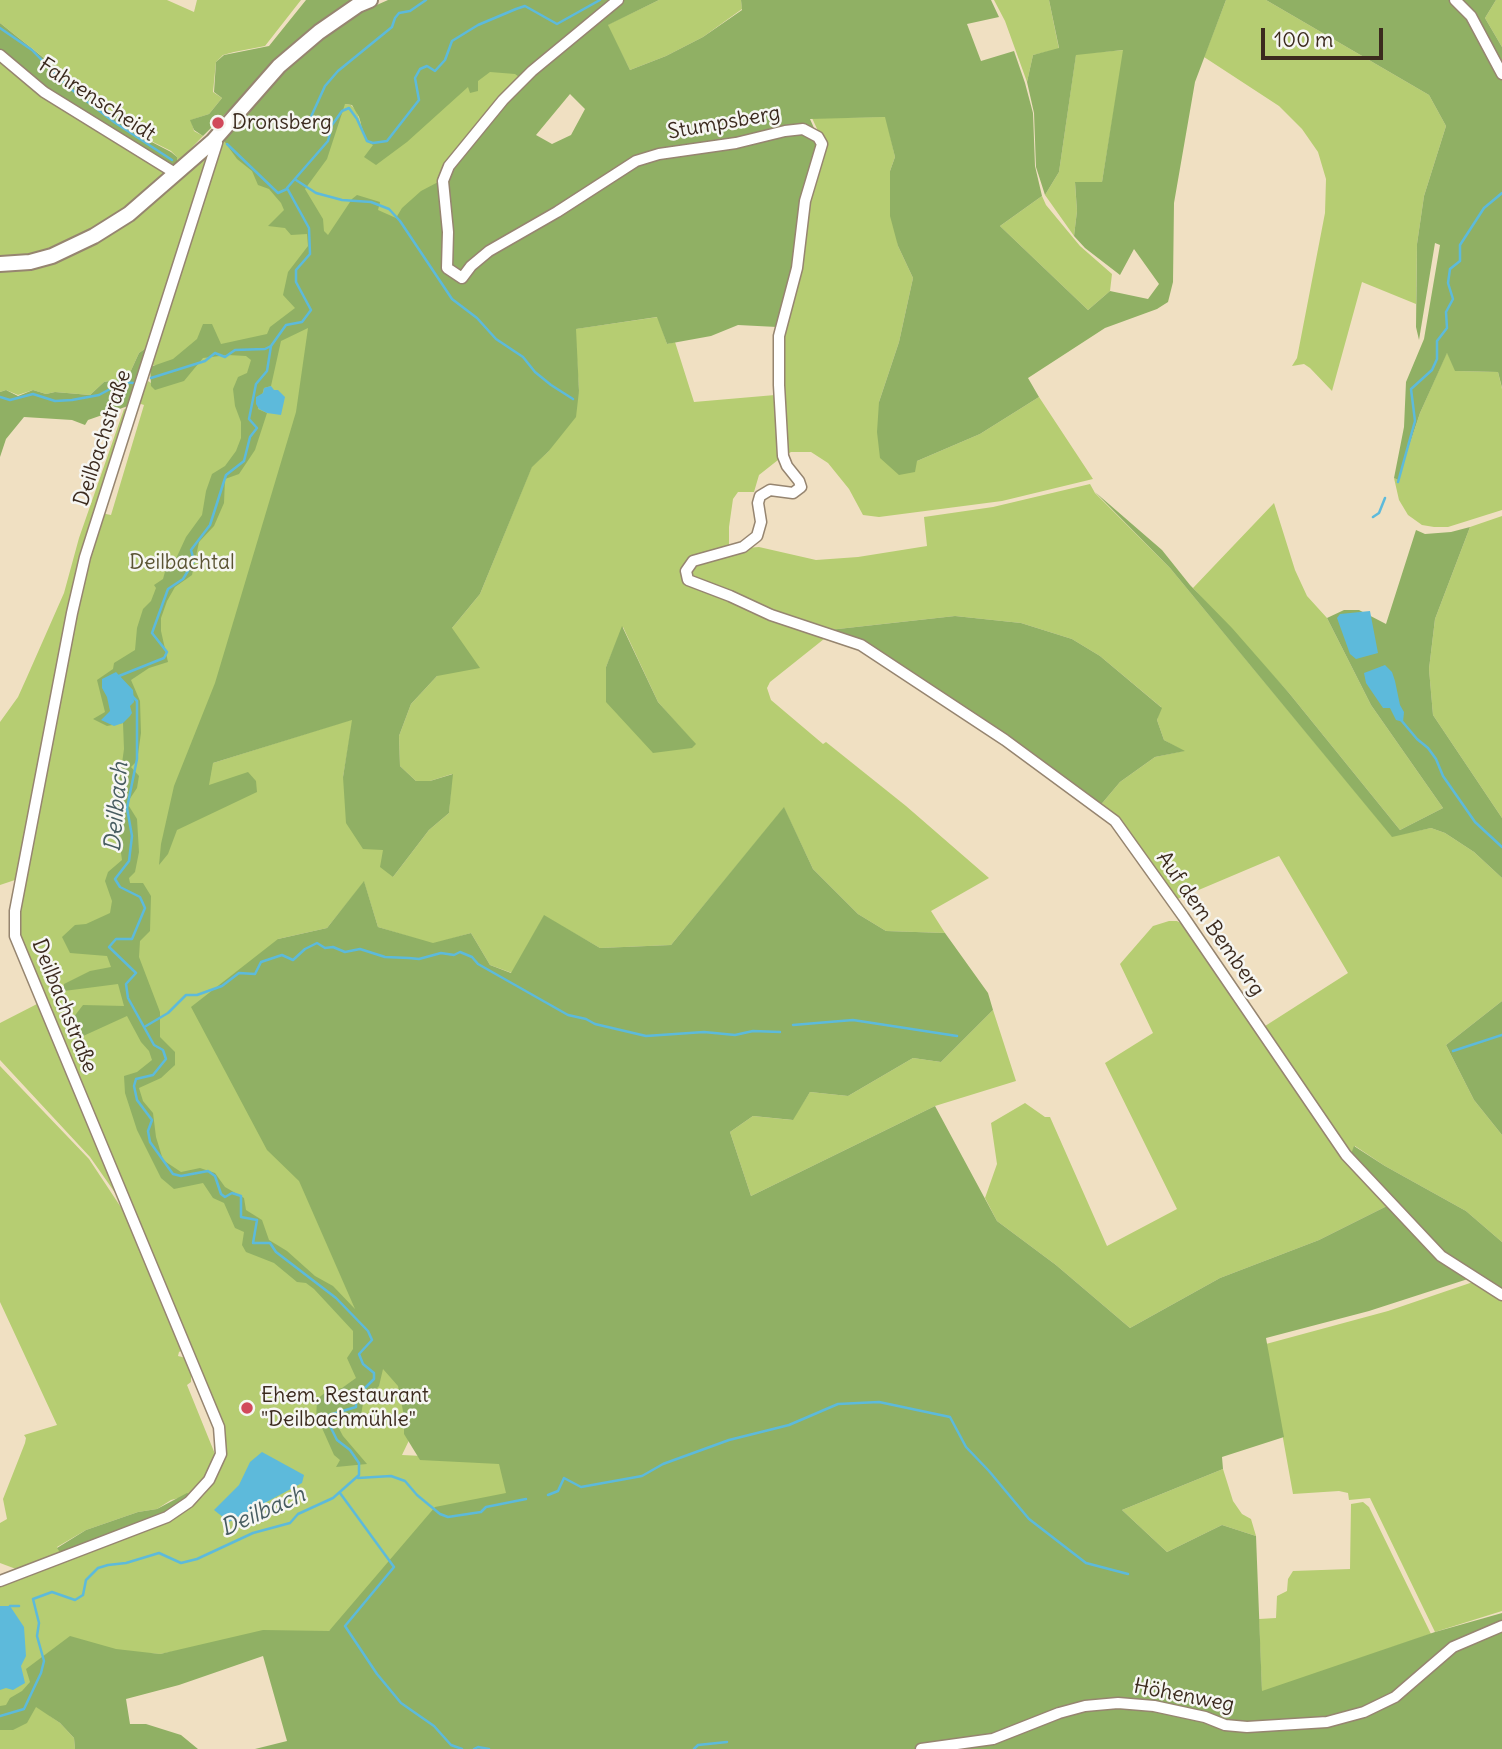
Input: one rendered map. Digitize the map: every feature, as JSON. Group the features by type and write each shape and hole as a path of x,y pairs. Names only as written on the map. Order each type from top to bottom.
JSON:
{"main road":[{"path":"0,264 41,260 94,236 146,201 213,141 279,66 319,32 358,5 370,0"}],"street":[{"name":"Stumpsberg","path":"618,0 532,71 503,100 449,166 443,181 448,232 447,268 462,278 471,266 489,251 557,212 636,161 659,154 736,143 785,131 803,129 818,137 822,144 805,201 797,268 779,336 783,456 801,487 793,493 770,491 761,496 758,503 761,522 757,536 743,547 693,561 686,576 692,584 730,596 771,615 832,634"},
{"path":"1455,0 1471,16 1502,74"},
{"name":"Fahrenscheidt","path":"0,55 44,92 175,173"},
{"name":"Deilbachstraße","path":"0,1581 167,1517 189,1502 209,1480 222,1454 219,1427 15,936 15,911 85,557 207,174 216,143 213,141"},
{"name":"Auf dem Bemberg","path":"832,634 860,645 899,669 1005,740 1115,821 1346,1155 1441,1256 1502,1295"},
{"name":"Höhenweg","path":"921,1749 993,1739 1059,1713 1085,1706 1118,1703 1154,1706 1205,1717 1225,1725 1247,1727 1327,1722 1364,1713 1395,1697 1453,1647 1502,1626"}],"green space":[{"path":"0,0 167,0 194,12 197,0 301,0 265,46 223,55 216,62 213,92 222,98 209,114 191,120 194,131 203,136 177,163 177,157 171,151 145,138 0,23"},
{"path":"306,0 359,0 276,63 203,136 194,130 190,120 209,114 222,98 214,92 216,62 224,55 269,46"},
{"name":"Deilbachtal","path":"388,0 659,0 608,25 630,70 703,37 742,10 741,0 991,0 999,17 967,24 981,61 1014,51 1033,113 1035,166 1042,196 1000,226 1088,310 1110,291 1148,299 1159,284 1134,249 1120,275 1074,236 1077,211 1075,182 1102,182 1123,50 1076,55 1059,172 1045,195 1036,167 1034,113 1027,82 1033,55 1059,48 1049,0 1226,0 1195,82 1174,203 1173,282 1168,302 1157,309 1105,328 1028,378 1039,397 980,434 917,461 915,472 899,475 880,458 877,432 879,402 899,342 913,278 898,246 890,216 890,171 895,157 885,117 810,119 821,144 794,267 777,327 738,325 711,336 667,344 657,317 576,329 579,391 576,417 548,452 532,467 480,594 452,628 480,668 437,676 411,704 399,736 400,766 416,781 430,781 453,774 449,813 429,830 393,877 380,867 383,850 363,849 346,823 343,777 352,720 213,763 209,785 248,772 256,781 257,792 177,830 168,854 159,865 174,786 215,683 296,412 308,328 281,341 271,386 264,388 258,409 267,413 255,450 239,474 225,479 224,503 214,526 199,542 192,575 175,587 161,618 168,662 149,668 131,680 140,701 141,733 137,761 131,767 139,776 137,788 127,803 137,819 139,852 135,872 129,878 130,883 143,883 151,896 150,931 140,941 139,957 160,1012 160,1037 175,1052 175,1065 161,1078 139,1088 143,1101 153,1113 163,1160 181,1172 200,1168 215,1173 225,1187 244,1198 246,1210 262,1220 269,1240 287,1251 315,1276 333,1286 355,1309 299,1181 267,1150 191,1007 278,939 327,928 364,881 378,927 433,943 471,933 490,965 511,973 544,915 600,948 671,945 784,807 813,869 858,914 886,931 945,933 988,993 993,1010 941,1062 913,1058 848,1096 810,1092 793,1120 753,1116 730,1132 751,1196 935,1106 997,1221 1056,1265 1130,1328 1220,1278 1319,1240 1387,1206 1389,1194 1351,1154 1354,1146 1466,1211 1502,1242 1502,1291 1471,1278 1369,1311 1266,1338 1284,1437 1222,1457 1223,1469 1122,1510 1167,1552 1222,1525 1256,1536 1262,1691 1435,1632 1502,1613 1502,1749 255,1749 287,1741 263,1656 179,1685 126,1699 130,1724 146,1724 181,1735 198,1749 75,1749 74,1738 60,1723 36,1707 27,1723 13,1730 0,1730 0,1706 6,1705 10,1698 30,1682 26,1669 70,1636 116,1649 160,1654 263,1630 329,1631 435,1507 506,1493 499,1464 420,1460 404,1434 404,1416 398,1386 383,1369 379,1386 363,1403 361,1416 353,1420 339,1415 335,1421 343,1436 367,1464 336,1467 340,1460 334,1455 316,1421 317,1399 326,1392 342,1388 356,1378 347,1358 353,1349 353,1331 306,1283 297,1282 274,1263 246,1252 242,1245 244,1232 235,1228 224,1203 213,1198 203,1183 174,1189 161,1178 137,1130 125,1093 124,1076 137,1072 152,1060 149,1051 127,1016 81,1037 73,1018 83,1005 124,1006 118,984 64,991 64,984 90,971 111,967 107,956 70,953 62,937 75,925 86,924 110,913 112,901 105,881 108,872 122,860 115,813 124,749 123,723 107,726 93,719 105,712 97,680 113,669 114,663 135,650 137,628 143,609 151,601 156,588 154,585 163,579 166,568 174,563 186,537 202,515 212,474 225,466 236,451 241,438 241,422 233,389 238,377 247,373 251,360 246,356 228,355 203,358 184,381 155,390 151,386 150,367 173,359 197,339 203,324 212,324 221,344 267,334 270,327 295,308 283,295 288,272 308,246 307,234 291,235 285,228 268,226 284,210 281,203 269,189 258,185 252,171 237,159 222,138 275,80 324,37 361,12","holes":["490,72 515,74 522,79 442,180 421,191 402,208 396,218 378,210 380,202 357,195 328,235 324,231 323,219 305,189 327,159 345,104 352,105 359,117 366,141 373,145 364,157 376,165 407,142 468,87 470,93 478,91 478,81","570,94 585,109 571,135 552,144 536,135"]},
{"path":"659,0 741,0 742,9 703,37 630,70 607,25"},
{"path":"994,0 1049,0 1059,49 1033,55 1027,82 1005,21"},
{"path":"1226,0 1266,0 1429,95 1446,126 1424,196 1417,244 1416,304 1362,282 1332,391 1304,364 1292,366 1297,358 1325,213 1326,179 1318,152 1302,129 1279,106 1204,57"},
{"path":"1266,0 1496,0 1485,18 1502,47 1502,388 1498,372 1455,371 1447,353 1420,413 1398,480 1394,478 1404,427 1406,382 1424,339 1440,245 1435,243 1419,340 1416,327 1417,244 1424,196 1446,126 1429,95"},
{"path":"1496,0 1502,0 1502,47 1485,18"},
{"path":"0,23 144,138 171,152 177,157 177,162 172,166 47,90 0,52"},
{"name":"Deilbachtal","path":"562,35 449,167 317,356 236,634 209,785 213,763 353,719 343,777 384,850 393,877 429,830 449,813 452,774 430,781 416,781 400,766 399,736 411,704 437,676 452,628 480,594 532,466 548,452 579,391 575,329 658,317 667,344 675,342 694,402 775,395 778,460 759,475 754,492 738,492 733,499 729,545 690,558 682,566 682,580 692,586 829,635 770,682 767,688 771,700 823,744 826,742 906,806 989,878 931,911 945,933 886,931 858,914 813,869 784,808 671,945 600,948 544,916 512,973 490,965 471,933 433,944 378,927 364,882 327,928 278,939 306,1180 405,1388 413,1432 402,1455 484,1459 517,1466 531,1483 329,1631 283,1631 160,1654 146,1653 50,1716 74,1738 75,1749 0,1749 0,1585 28,1574 28,1577 36,1571 181,1513 203,1496 215,1481 223,1463 224,1434 19,935 19,912 89,556 101,513 111,515 144,405 138,403 148,381 151,383 157,365 150,366 222,138 345,104 356,110 361,124 411,105","holes":["623,627 658,702 695,744 606,667"]},
{"path":"1124,50 1102,182 1075,183 1077,211 1074,236 1045,195 1059,172 1076,54"},
{"path":"0,59 169,175 126,211 50,252 0,260"},
{"path":"886,117 895,157 890,171 898,246 913,278 899,342 879,402 917,461 980,434 1039,397 1093,479 1002,501 879,517 863,515 849,489 828,463 811,452 791,452 782,457 778,361 806,202 824,144 812,118"},
{"path":"207,152 209,155 149,346 139,353 128,377 104,382 90,395 55,392 46,394 33,390 18,395 6,390 0,392 0,267 52,259"},
{"path":"1042,196 1046,205 1080,246 1112,274 1110,291 1088,310 1000,226"},
{"path":"149,346 128,406 88,420 85,425 72,420 24,417 6,439 0,457 0,392 6,390 18,396 33,390 46,394 55,392 90,395 104,382 128,377 139,353"},
{"path":"1447,352 1456,371 1498,372 1502,389 1502,510 1448,527 1434,527 1422,525 1408,515 1399,500 1394,478 1398,480 1420,413"},
{"path":"124,409 127,410 97,503 18,879 0,885 0,722 18,697 64,593 79,538"},
{"path":"1090,484 1095,493 1170,568 1392,836 1431,828 1445,833 1474,852 1502,878 1502,1001 1446,1045 1474,1100 1502,1135 1502,1242 1466,1211 1355,1146 1351,1155 1262,1028 1348,973 1279,856 1175,900 1099,807 1120,782 1155,757 1183,751 1164,740 1157,720 1161,707 1100,656 1072,639 1021,623 955,616 829,630 771,614 691,579 689,572 692,564 746,548 759,547 816,560 858,557 927,546 924,517 993,507"},
{"path":"1095,492 1162,550 1190,585 1289,693 1400,830 1443,808 1371,705 1327,618 1344,610 1359,610 1386,624 1416,530 1425,534 1470,527 1435,619 1429,669 1433,715 1502,818 1502,878 1474,852 1445,833 1431,828 1392,837 1170,568"},
{"path":"1274,503 1295,570 1307,596 1327,618 1371,705 1443,808 1400,830 1289,693 1193,588"},
{"path":"1502,516 1502,818 1433,715 1429,669 1435,619 1470,527"},
{"path":"955,616 1021,623 1072,639 1100,656 1162,708 1157,720 1164,740 1185,751 1155,757 1120,782 1099,807 1017,746 829,630"},
{"path":"622,626 658,702 696,744 692,748 653,753 606,702 606,667"},
{"path":"1177,921 1186,926 1387,1206 1319,1240 1220,1278 1130,1328 1056,1265 997,1221 985,1198 997,1164 991,1123 1025,1103 1045,1117 1050,1117 1107,1246 1177,1209 1105,1063 1153,1033 1120,964 1153,926"},
{"path":"1502,1001 1502,1135 1474,1100 1446,1045"},
{"path":"37,1004 118,1197 90,1157 0,1060 0,1023"},
{"path":"993,1010 1016,1081 935,1106 751,1196 730,1132 753,1116 792,1120 810,1092 848,1096 913,1058 941,1062"},
{"path":"0,1066 89,1159 130,1221 183,1350 178,1356 186,1358 191,1371 191,1382 187,1385 217,1459 210,1473 191,1495 171,1500 157,1509 138,1512 86,1530 57,1547 61,1554 16,1569 0,1563 0,1523 7,1519 3,1499 25,1443 24,1435 57,1425 0,1302"},
{"path":"1473,1282 1502,1300 1502,1611 1435,1632 1370,1498 1349,1500 1348,1493 1339,1491 1293,1494 1266,1344 1388,1311"},
{"path":"1223,1469 1233,1501 1242,1514 1251,1519 1256,1536 1222,1525 1167,1552 1122,1510"},
{"path":"187,1493 191,1495 183,1503 165,1513 61,1554 57,1548 86,1530 138,1512 157,1509"},
{"path":"1363,1502 1369,1507 1431,1634 1262,1692 1259,1619 1276,1618 1277,1596 1287,1591 1288,1579 1293,1571 1350,1569 1351,1504"}],"water":[{"path":"271,386 285,397 281,415 267,413 256,404 256,397 263,393 264,388"},
{"path":"1370,611 1378,653 1356,659 1350,654 1337,618 1340,614"},
{"path":"1385,665 1392,672 1395,681 1404,712 1403,722 1396,720 1390,708 1383,708 1366,683 1364,673"},
{"path":"116,672 133,690 134,702 130,706 130,716 123,723 114,726 101,720 110,711 102,688 102,679"},
{"path":"262,1452 304,1475 302,1483 229,1522 214,1510 239,1485 250,1462"},
{"path":"0,1606 10,1606 24,1627 26,1656 21,1666 25,1683 13,1690 0,1690"}],"waterway":[{"path":"305,130 325,86 338,71 392,27 399,13 410,11 426,0"},
{"name":"Deilbach","path":"119,676 164,658 167,652 152,633 168,589 183,579 194,561 191,550 210,525 226,475 244,461 250,437 257,428 249,419 256,384 267,371 271,346 286,325 302,322 311,310 296,282 296,270 310,254 309,228 287,188 328,141 332,125 342,111 349,108 367,141 387,141 419,100 415,78 420,69 427,66 435,71 445,60 452,41 478,25 525,6 557,24 600,0"},
{"path":"0,28 32,50 67,86 114,122 172,160"},
{"path":"227,144 278,193 287,189"},
{"path":"296,180 316,193 342,200 371,202 389,209 400,221 452,299 477,318 496,339 523,357 535,372 573,399"},
{"path":"1398,482 1415,421 1411,389 1432,370 1437,359 1437,341 1447,328 1446,312 1453,299 1448,283 1450,269 1460,261 1460,245 1484,208 1502,193"},
{"path":"151,378 205,361 215,353 225,357 235,350 265,349 271,346"},
{"path":"0,397 10,400 33,394 55,401 72,400 99,395 123,382 133,383"},
{"path":"1373,517 1379,513 1385,498"},
{"name":"Deilbach","path":"0,1716 24,1709 41,1673 44,1661 37,1636 39,1623 33,1599 52,1592 75,1600 83,1595 86,1580 98,1568 108,1565 126,1563 159,1553 181,1563 197,1559 253,1533 290,1523 298,1514 333,1498 359,1475 359,1463 350,1450 337,1440 329,1424 329,1415 356,1407 356,1397 374,1379 374,1373 363,1364 359,1354 372,1340 368,1331 336,1298 276,1252 270,1243 253,1243 257,1220 241,1217 241,1196 232,1193 225,1197 221,1194 215,1176 208,1171 181,1176 173,1174 150,1142 148,1131 152,1120 137,1100 134,1086 136,1079 153,1075 166,1059 163,1050 154,1045 128,998 126,984 136,973 109,947 116,939 132,939 145,908 140,897 120,887 115,879 129,861 132,836 127,808 137,759 137,701 132,696"},
{"path":"1401,720 1436,759 1443,776 1475,822 1502,847"},
{"path":"146,1026 168,1013 186,995 197,995 222,986 239,973 255,974 261,962 282,955 293,960 317,943 325,948 333,947 345,952 360,949 385,957 419,959 441,953 454,955 460,952 568,1015 646,1036 704,1032 735,1035 753,1031 780,1032"},
{"path":"793,1025 853,1020 957,1036"},
{"path":"1453,1051 1502,1035"},
{"path":"548,1495 558,1491 564,1478 581,1487 642,1476 663,1464 729,1440 789,1425 838,1404 879,1402 950,1417 966,1447 1029,1519 1086,1563 1128,1574"},
{"path":"358,1478 391,1476 405,1481 417,1495 440,1514 448,1517 481,1512 486,1507 526,1499"},
{"path":"340,1493 394,1567 345,1626 377,1674 401,1703 434,1726 451,1745 462,1749"},
{"name":"Deilbach","path":"10,1606 19,1606"},
{"path":"694,1749 698,1745 727,1742"},
{"path":"474,1749 489,1749"}],"place":[{"name":"Dronsberg","path":"218,123"},
{"name":"Ehem. Restaurant \"Deilbachmühle\"","path":"247,1408"}]}
